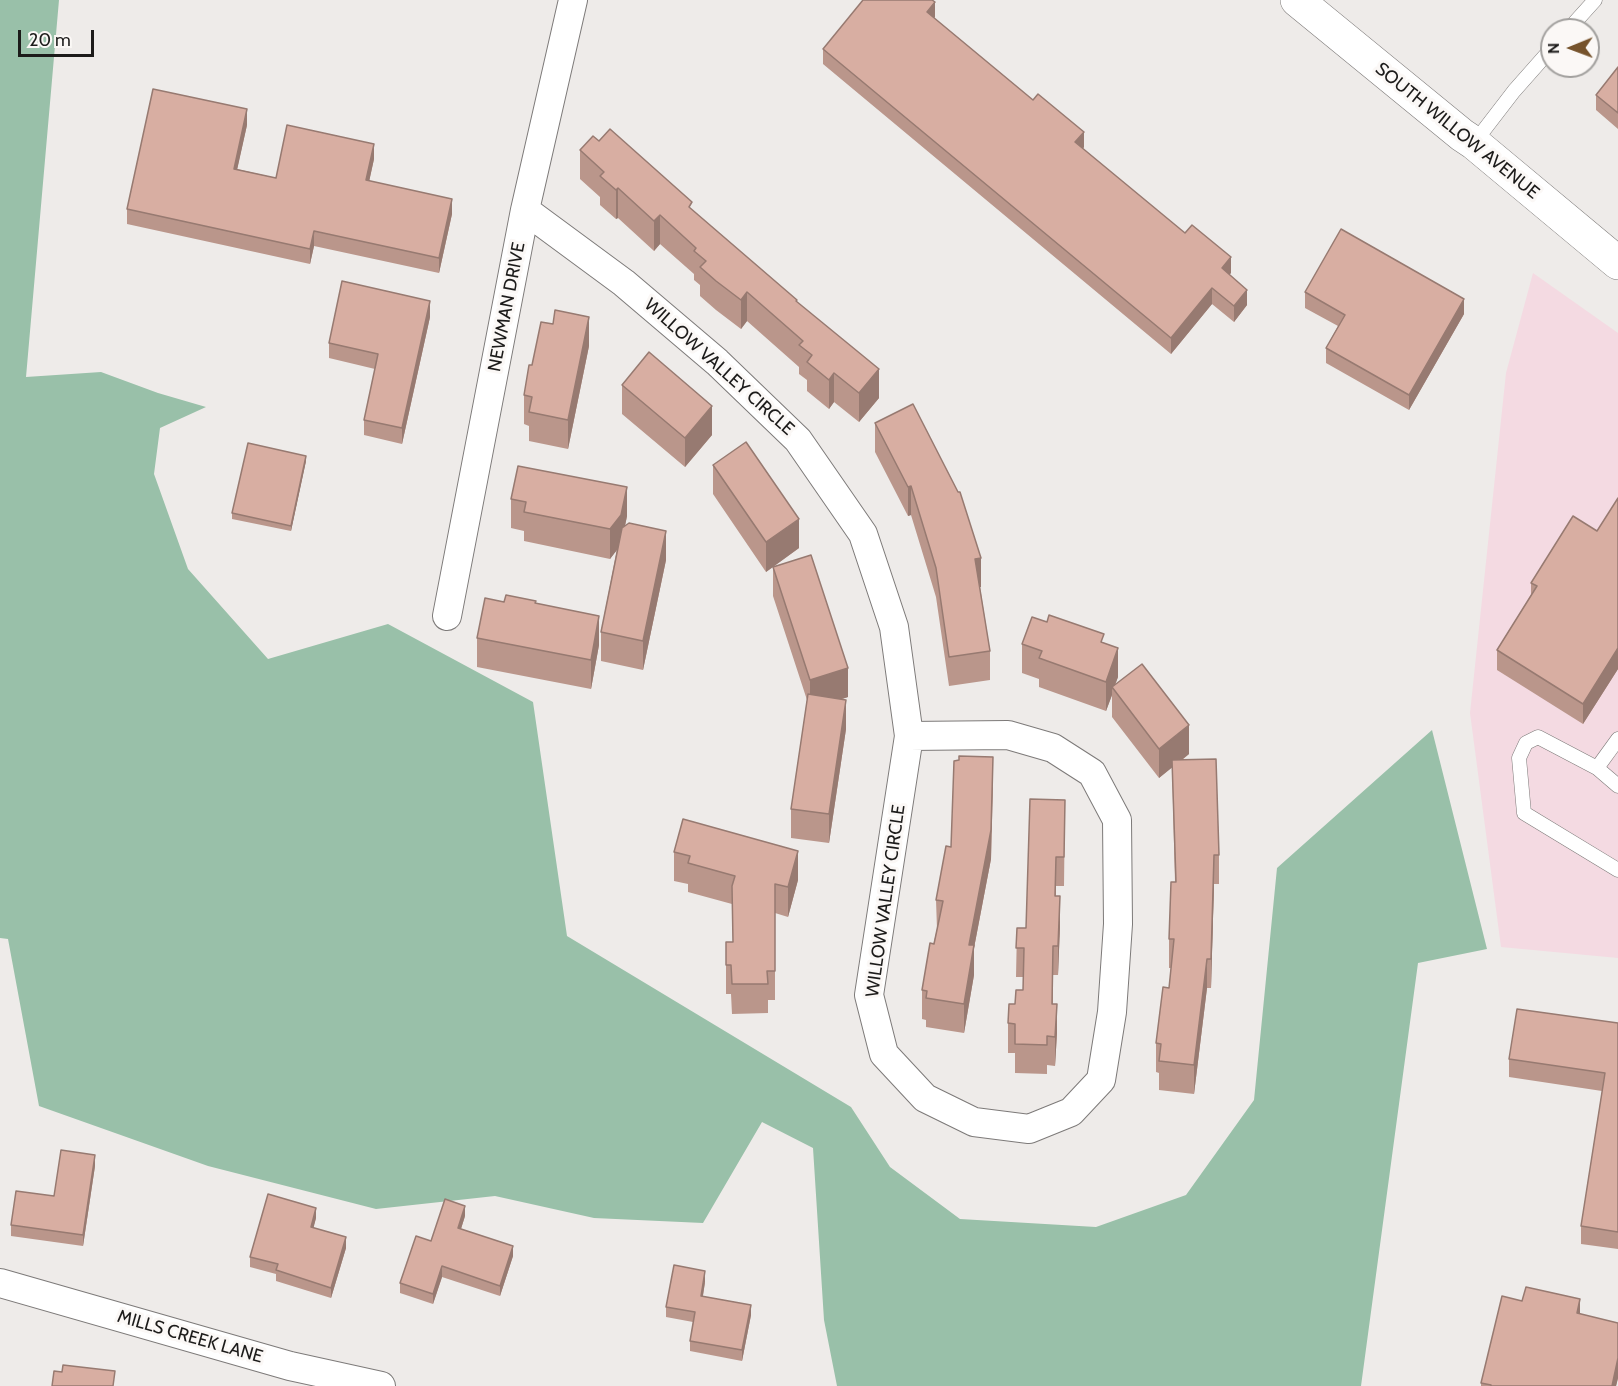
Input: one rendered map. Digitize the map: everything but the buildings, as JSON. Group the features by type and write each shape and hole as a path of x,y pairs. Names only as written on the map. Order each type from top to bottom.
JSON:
{"main road":[{"name":"SOUTH WILLOW AVENUE","path":"1297,0 1618,263"}],"street":[{"name":"NEWMAN DRIVE","path":"447,616 525,210 573,0"},
{"name":"WILLOW VALLEY CIRCLE","path":"525,210 624,282 717,362 798,440 863,534 894,627 909,736 869,995 884,1054 925,1098 974,1122 1029,1129 1071,1112 1101,1080 1112,1012 1117,936 1117,820 1092,772 1053,748 1008,735 909,736"},
{"name":"MILLS CREEK LANE","path":"0,1282 290,1366 381,1386"}],"lane":[{"path":"1579,18 1595,0"},
{"path":"1474,143 1540,62"},
{"path":"1618,786 1597,768 1538,737 1526,743 1519,758 1524,813 1618,870"},
{"path":"1597,768 1618,739"}],"shaded area":[{"path":"1533,273 1618,333 1618,958 1501,947 1470,713 1506,373"}],"green space":[{"path":"0,0 59,0 26,377 101,372 158,393 206,407 160,428 154,474 188,569 268,659 388,624 533,702 567,936 851,1107 890,1167 960,1219 1096,1227 1186,1195 1254,1100 1277,868 1432,730 1487,949 1418,963 1361,1386 837,1386 824,1320 813,1148 762,1122 703,1223 594,1218 495,1196 376,1209 208,1166 39,1106 8,939 0,938"}]}
